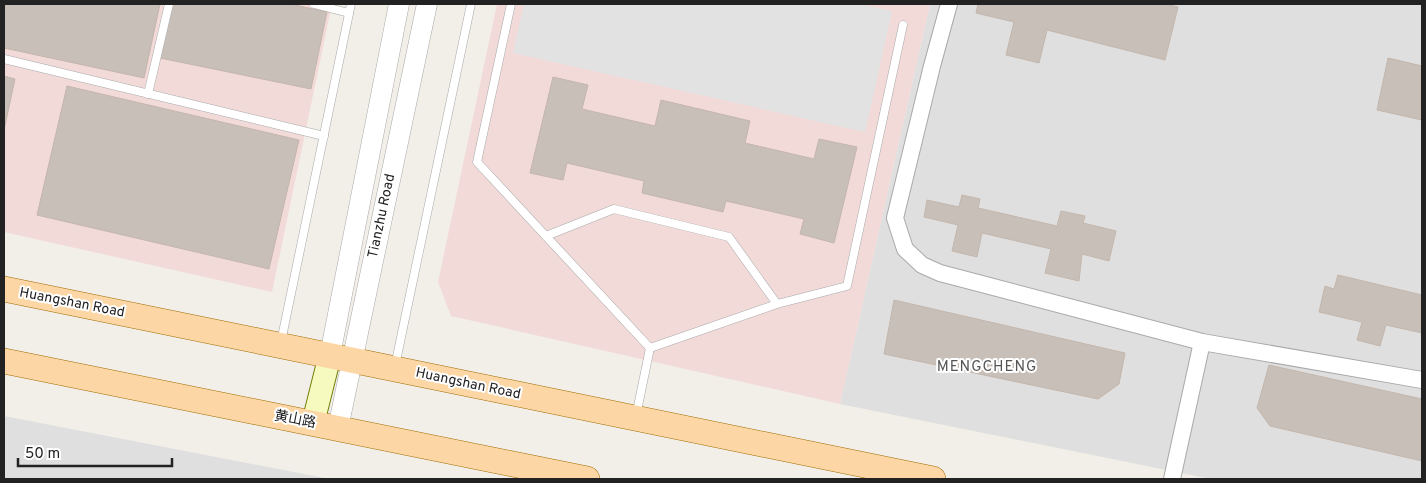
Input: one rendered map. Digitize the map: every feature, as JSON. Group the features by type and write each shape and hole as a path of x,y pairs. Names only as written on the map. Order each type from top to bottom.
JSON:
{"main road":[{"name":"Huangshan Road","path":"4,289 933,479"},
{"name":"Tianzhu Road","path":"313,424 341,357"},
{"name":"黄山路","path":"4,361 587,479"}],"street":[{"name":"Tianzhu Road","path":"338,428 341,357 399,4"},
{"name":"Tianzhu Road","path":"341,357 427,4"},
{"path":"949,4 895,218 905,249 922,265 940,273 1202,342 1422,380"},
{"path":"1172,479 1202,342"}],"lane":[{"path":"148,94 169,4"},
{"path":"314,4 350,13"},
{"path":"281,345 351,4"},
{"path":"394,368 471,4"},
{"path":"511,4 477,162 650,348"},
{"path":"650,348 777,304 847,286 903,25"},
{"path":"4,59 324,136"},
{"path":"546,236 614,209 729,237 777,304"},
{"path":"636,418 650,348"}],"shaded area":[{"path":"4,4 332,4 272,292 4,232"},
{"path":"497,4 930,4 840,404 451,316 438,282"},
{"path":"524,4 860,4 892,11 865,132 513,53"},
{"path":"930,4 1422,4 1422,479 1211,479 840,404"},
{"path":"4,416 330,479 4,479"}],"building":[{"path":"5,4 160,4 144,78 4,48"},
{"path":"172,4 290,4 327,12 311,89 160,58"},
{"path":"978,4 1166,4 1178,7 1165,60 1047,30 1039,63 1006,55 1014,22 976,13"},
{"path":"1388,58 1422,66 1422,120 1377,110"},
{"path":"4,76 15,79 4,130"},
{"path":"553,77 588,85 582,109 655,126 661,100 750,121 745,143 814,159 819,139 857,147 834,243 800,234 804,219 726,201 723,212 642,193 644,181 567,163 563,180 530,173"},
{"path":"67,86 299,140 269,269 37,215"},
{"path":"962,195 980,199 978,208 1057,226 1061,211 1085,216 1083,223 1116,231 1109,261 1082,254 1079,281 1045,273 1051,249 982,233 977,257 952,251 958,225 924,217 927,200 959,207"},
{"path":"1338,275 1422,295 1422,333 1386,325 1380,346 1357,340 1362,322 1319,312 1325,286 1334,289"},
{"path":"894,300 1125,353 1119,384 1098,399 884,354"},
{"path":"1269,365 1422,399 1422,461 1270,426 1257,408"}],"district":[{"name":"MENGCHENG","path":"987,367"}]}
